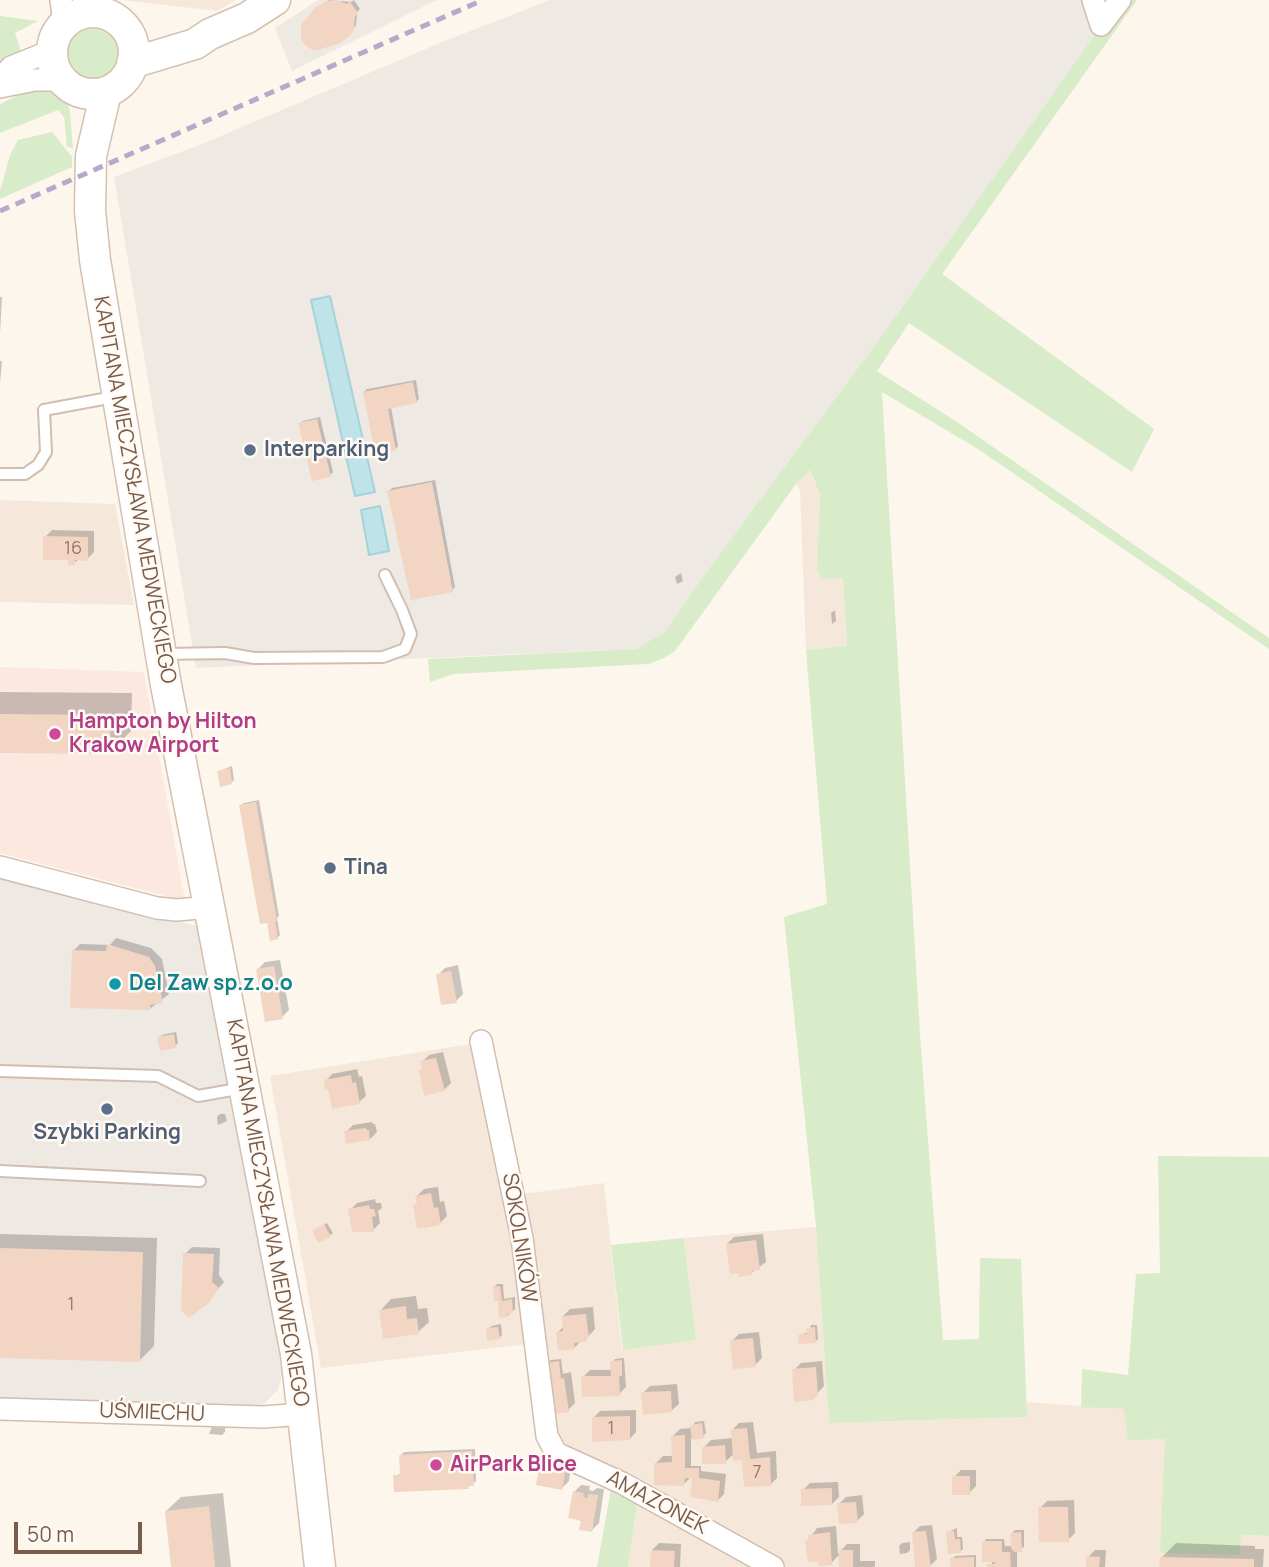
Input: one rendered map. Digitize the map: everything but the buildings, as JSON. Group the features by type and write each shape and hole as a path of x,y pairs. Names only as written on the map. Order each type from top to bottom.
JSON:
{"main road":[{"path":"131,50 210,34 247,18 275,0"},
{"path":"71,17 115,19 131,50 127,76 118,86 82,88 53,64 71,17"},
{"name":"KAPITANA MIECZYSŁAWA MEDWECKIEGO","path":"82,88 91,156 90,211 95,260 161,654 292,1329 320,1567"}],"street":[{"path":"1093,0 1101,25 1120,0"},
{"path":"0,80 11,67 71,17"},
{"path":"0,87 35,80 82,88"},
{"path":"0,867 157,908 177,911 209,907"},
{"name":"SOKOLNIKÓW","path":"481,1041 522,1238 547,1436"},
{"name":"UŚMIECHU","path":"0,1409 263,1417 304,1414"},
{"name":"AMAZONEK","path":"547,1436 556,1452 622,1483 773,1567"}],"lane":[{"path":"0,474 25,474 38,465 46,452 44,410 103,399 120,400"},
{"path":"161,654 225,653 266,658 383,657 405,649 411,634 385,575"},
{"path":"0,1071 158,1076 198,1096 245,1087"},
{"path":"0,1171 200,1181"}],"shaded area":[{"path":"122,0 236,0 217,11"},
{"path":"318,0 437,0 292,71 275,28"},
{"path":"550,0 1119,0 878,341 705,574 666,632 636,649 196,668 114,177 202,144 442,42"},
{"path":"809,469 820,495 817,569 843,577 847,646 806,650 800,490 796,484"},
{"path":"0,500 115,504 134,605 0,602"},
{"path":"0,667 144,672 185,901 0,853"},
{"path":"0,875 198,926 283,1371 278,1390 259,1409 0,1399"},
{"path":"477,1043 518,1244 529,1344 321,1368 270,1076"},
{"path":"604,1183 622,1350 696,1340 684,1238 816,1227 829,1423 1026,1417 1026,1402 1124,1409 1165,1438 1240,1554 1241,1535 1269,1536 1269,1567 784,1567 738,1539 557,1448 523,1194"},
{"path":"637,1504 736,1558 749,1567 628,1567"}],"green space":[{"path":"1119,0 1137,0 942,274 1154,429 1132,472 909,323 877,371 954,420 1269,638 1269,649 978,449 882,392 920,1034 943,1340 979,1339 980,1258 1021,1259 1027,1417 829,1423 816,1227 784,917 827,904 806,650 847,646 843,578 822,579 817,569 820,495 810,470 796,484 675,651 662,659 648,664 453,674 430,682 428,659 636,649 665,632 878,341"},
{"path":"0,16 38,21 15,33 21,52 0,62"},
{"path":"93,26 112,34 120,53 112,72 93,80 74,72 66,53 74,34"},
{"path":"41,90 59,94 68,104 73,149 67,146 64,117 58,110 0,133 0,104 21,94"},
{"path":"52,132 72,157 72,167 0,199 10,155 18,140"},
{"path":"1158,1156 1269,1157 1269,1536 1241,1535 1240,1555 1160,1553 1165,1439 1128,1440 1124,1409 1081,1407 1082,1369 1128,1375 1136,1274 1160,1273"},
{"path":"684,1238 696,1340 623,1350 611,1245"},
{"path":"611,1489 637,1504 628,1567 597,1567"}],"water":[{"path":"330,296 375,492 355,496 311,300"},
{"path":"380,506 389,551 369,555 361,510"}],"railway":[{"path":"0,211 483,0"}],"place":[{"name":"Interparking","path":"250,450"},
{"name":"Hampton by Hilton Krakow Airport","path":"55,734"},
{"name":"Tina","path":"330,868"},
{"name":"Del Zaw sp.z.o.o","path":"115,984"},
{"name":"Szybki Parking","path":"107,1109"},
{"name":"AirPark Blice","path":"436,1465"}]}
